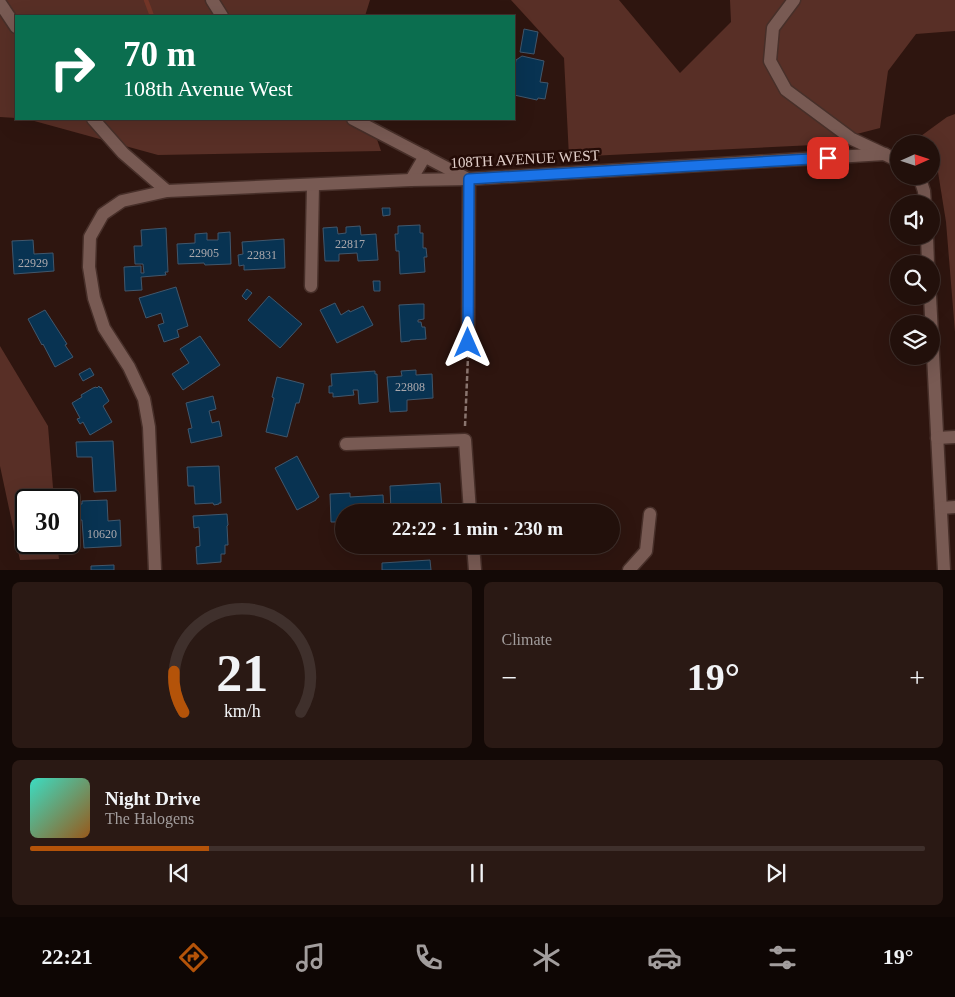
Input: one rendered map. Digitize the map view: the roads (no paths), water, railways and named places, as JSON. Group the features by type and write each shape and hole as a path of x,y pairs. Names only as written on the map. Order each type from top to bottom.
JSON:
{"street":[{"path":"212,0 221,15"},
{"path":"794,0 774,28 770,61 786,90 852,139 890,156"},
{"path":"0,3 15,26"},
{"path":"94,120 123,153 167,191"},
{"path":"355,120 469,179 468,343"},
{"name":"108TH AVENUE WEST","path":"155,570 149,427 144,399 129,367 104,328 94,298 89,267 90,236 103,214 122,201 167,191 469,179 885,154"},
{"path":"410,180 425,156"},
{"path":"311,286 313,185"},
{"path":"931,305 944,570"},
{"path":"938,438 955,437"},
{"path":"346,444 465,440 469,504"},
{"path":"941,508 955,507"},
{"path":"629,570 646,552 650,514"},
{"path":"474,554 475,570"}],"waterway":[{"path":"146,0 152,15"}]}
